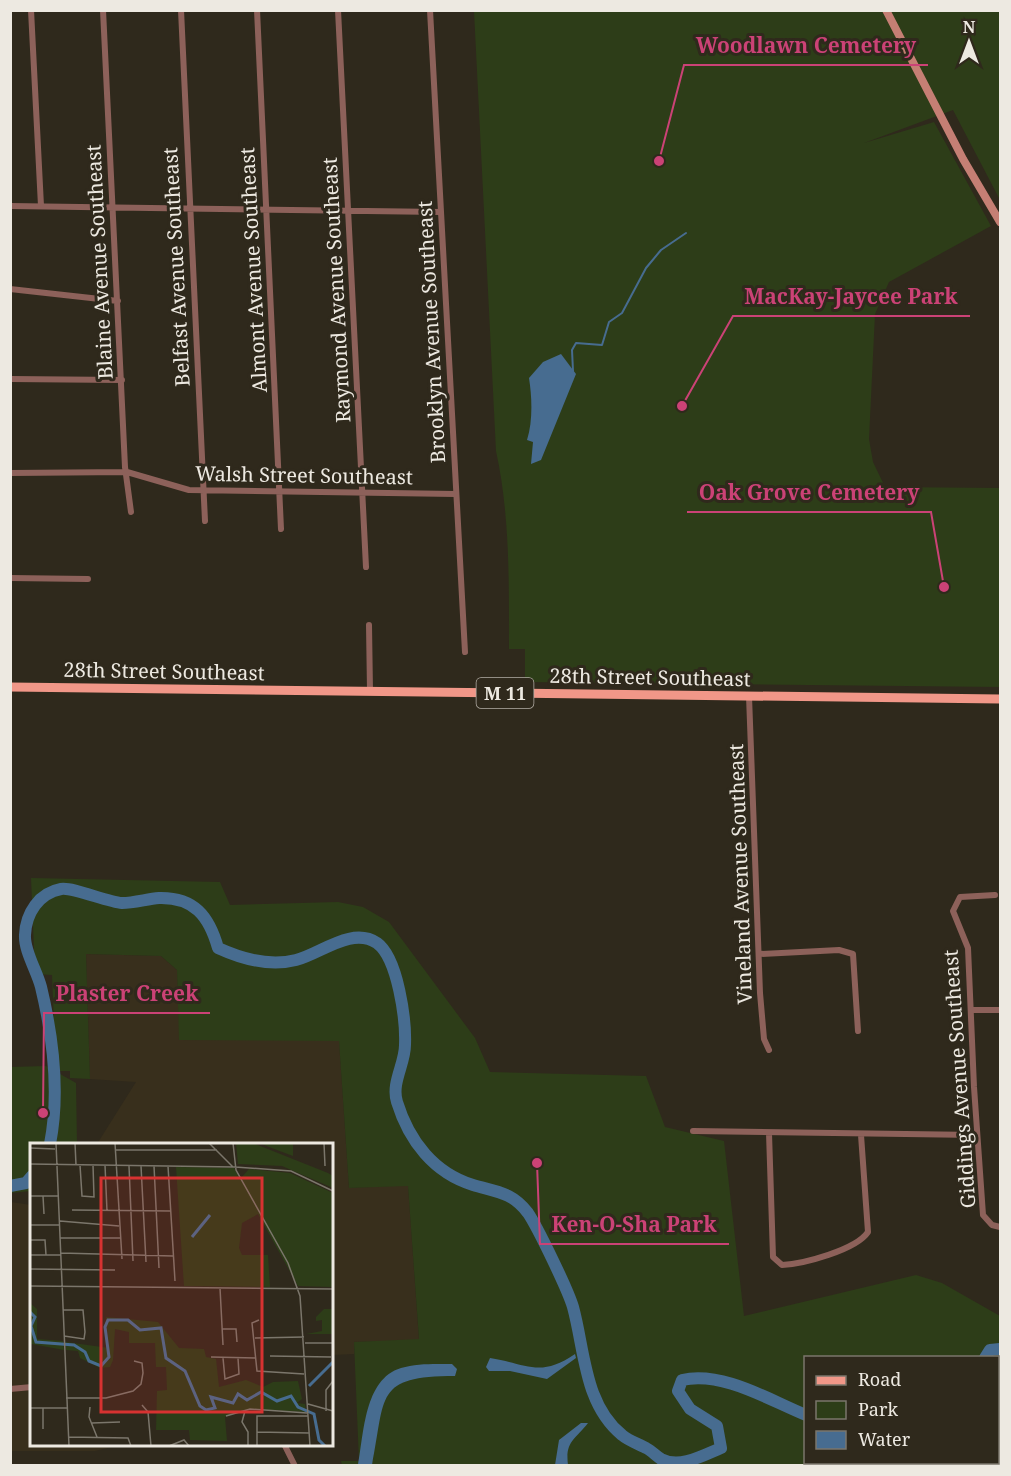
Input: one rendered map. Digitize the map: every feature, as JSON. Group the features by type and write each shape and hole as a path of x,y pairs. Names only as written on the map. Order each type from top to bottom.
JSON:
{"main road":[{"path":"886,10 963,159 1000,222"},
{"name":"28th Street Southeast","path":"10,687 1000,699"}],"street":[{"path":"31,10 40,206"},
{"name":"Blaine Avenue Southeast","path":"103,10 131,512"},
{"name":"Belfast Avenue Southeast","path":"181,10 205,521"},
{"name":"Almont Avenue Southeast","path":"257,10 282,529"},
{"name":"Raymond Avenue Southeast","path":"338,10 366,567"},
{"name":"Brooklyn Avenue Southeast","path":"430,10 465,652"},
{"path":"10,206 441,212"},
{"path":"10,289 118,301"},
{"path":"10,379 122,380"},
{"name":"Walsh Street Southeast","path":"10,473 127,472 159,480 178,488 204,490 455,494"},
{"path":"10,578 88,579"},
{"path":"369,625 370,691"},
{"name":"Vineland Avenue Southeast","path":"749,696 764,1039 769,1050"},
{"name":"Giddings Avenue Southeast","path":"995,895 960,897 955,902 953,911 968,948 983,1215 992,1225 1000,1227"},
{"path":"760,954 839,950 853,954 858,1030"},
{"path":"971,1010 1000,1011"},
{"path":"693,1131 977,1135"},
{"path":"769,1133 773,1257 782,1265 807,1261 849,1246 862,1240 868,1232 861,1135"},
{"path":"10,1389 30,1387"},
{"path":"285,1446 295,1466"}],"shaded area":[{"path":"86,954 161,956 177,970 180,1040 339,1040 349,1188 408,1185 419,1340 354,1342 354,1354 333,1355 333,1143 98,1143 136,1082 90,1079"},
{"path":"11,1202 30,1205 30,1446 116,1446 95,1451 11,1451"}],"green space":[{"path":"474,11 1000,11 1000,200 953,110 864,143 934,122 991,226 889,282 875,314 869,439 873,462 885,487 1000,488 1000,687 525,682 525,649 509,649 508,549 501,475 496,451"},
{"path":"31,878 220,882 230,905 338,902 363,907 389,922 475,1038 490,1072 646,1076 665,1127 724,1141 744,1316 916,1275 942,1283 1000,1316 1000,1452 999,1356 804,1356 804,1464 913,1464 909,1466 342,1465 341,1461 359,1461 354,1342 419,1339 408,1186 349,1188 339,1041 179,1040 177,970 161,956 86,954 90,1079 70,1078 70,1071 56,1071 52,975 35,974"},
{"path":"46,1066 76,1083 77,1143 30,1143 30,1191 11,1193 11,1067"}],"water":[{"path":"561,354 576,374 541,460 531,464 533,442 527,440 531,409 529,378 543,362"},
{"path":"575,1354 576,1358 547,1379 510,1371 489,1371 486,1367 490,1358 524,1366 552,1366"},
{"path":"452,1364 457,1369 455,1376 410,1380 397,1386 388,1395 379,1422 372,1465 358,1465 368,1409 380,1383 389,1374 407,1366"},
{"path":"581,1423 588,1423 570,1446 567,1457 568,1465 555,1465 559,1440"}],"waterway":[{"path":"573,371 572,350 576,343 602,345 609,322 622,313 646,268 661,250 686,233"},
{"path":"50,1143 55,1085 52,1045 41,987 25,941 26,927 31,912 46,895 53,891 66,889 122,903 159,898 182,901 191,905 205,918 218,948 237,956 266,962 296,960 347,939 367,939 377,943 384,951 399,990 405,1045 396,1095 408,1130 425,1154 446,1172 459,1180 510,1197 528,1213 570,1299 593,1392 609,1422 622,1435 661,1459 668,1462 684,1462 721,1448 717,1426 690,1409 678,1391 682,1380 698,1378 729,1383 746,1388 804,1414"},
{"path":"10,1186 26,1183 30,1178"},
{"path":"986,1356 990,1350 1000,1349"}],"place":[{"name":"Woodlawn Cemetery","path":"659,161"},
{"name":"MacKay-Jaycee Park","path":"682,406"},
{"name":"Oak Grove Cemetery","path":"944,587"},
{"name":"Plaster Creek","path":"43,1113"},
{"name":"Ken-O-Sha Park","path":"537,1163"}]}
